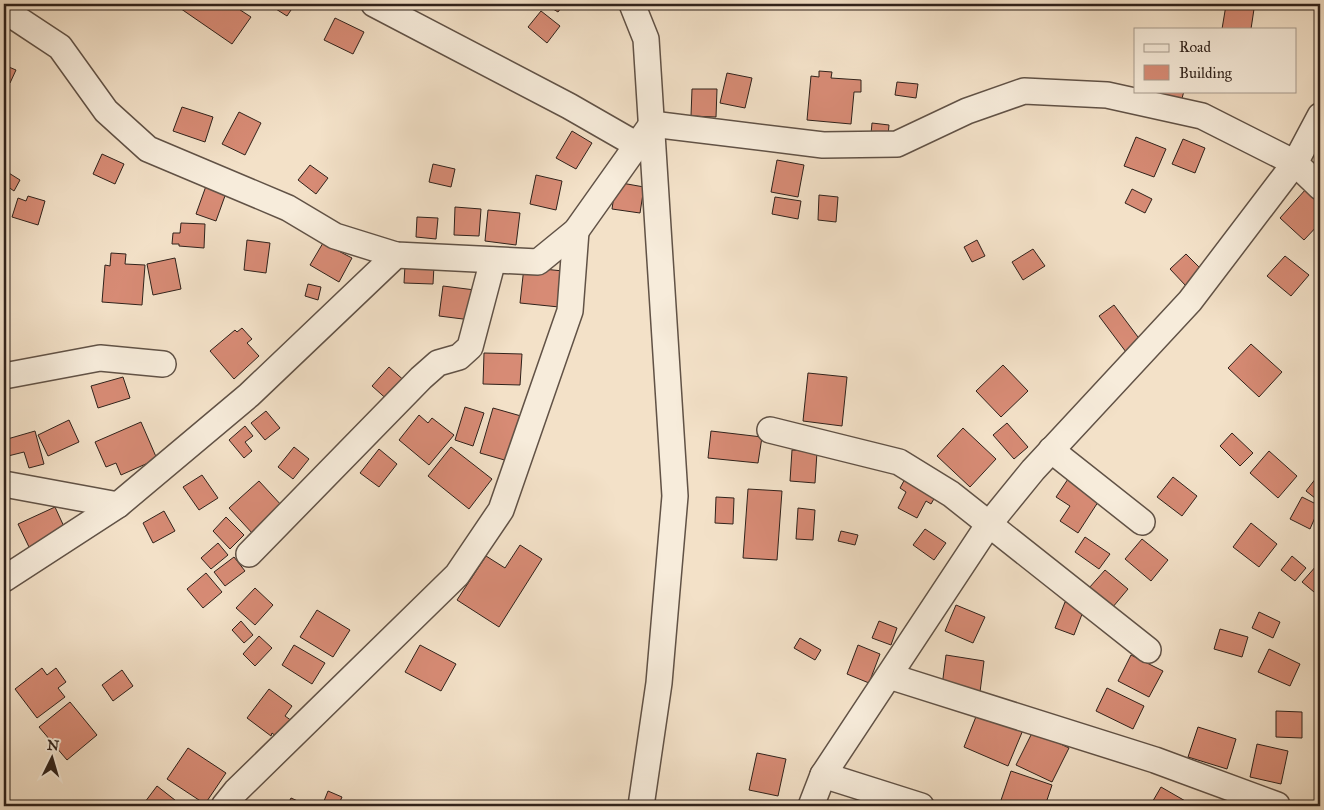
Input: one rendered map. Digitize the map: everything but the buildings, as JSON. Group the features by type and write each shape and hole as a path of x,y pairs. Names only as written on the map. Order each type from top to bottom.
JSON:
{"street":[{"path":"374,4 637,145"},
{"path":"632,4 646,39 675,496 659,683 641,806"},
{"path":"4,10 60,48 106,111 148,149 288,208 335,236 396,255 538,262 576,231 652,124"},
{"path":"652,124 823,145 897,144 967,111 1024,91 1107,95 1202,116 1295,163 1320,187"},
{"path":"811,806 823,775 989,524 1051,450 1190,301 1295,163 1320,116"},
{"path":"224,806 236,791 457,575 501,510 570,311 576,231"},
{"path":"4,580 118,505 249,395 396,255"},
{"path":"249,554 421,378 438,363 459,358 470,347 493,260"},
{"path":"4,376 100,358 163,364"},
{"path":"770,430 899,462 951,494 1148,650"},
{"path":"1051,450 1142,522"},
{"path":"4,484 118,505"},
{"path":"889,676 1155,760 1278,805"},
{"path":"823,775 921,806"}]}
